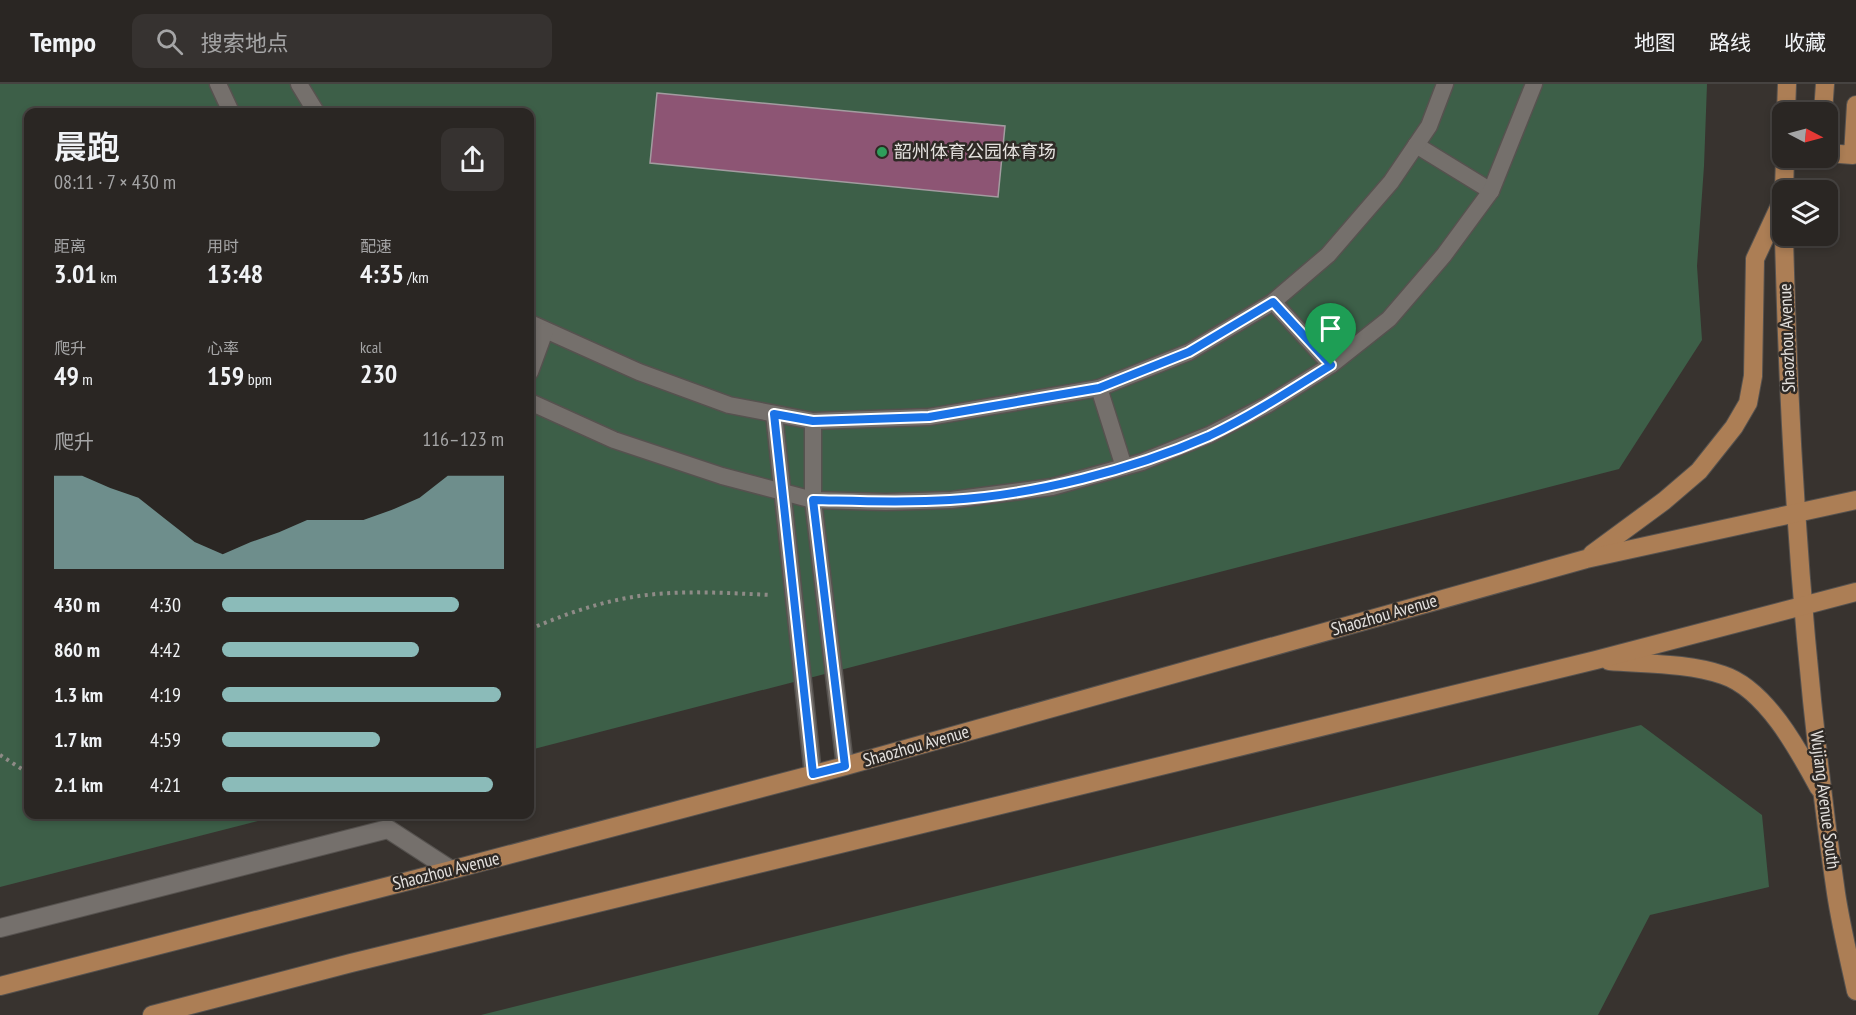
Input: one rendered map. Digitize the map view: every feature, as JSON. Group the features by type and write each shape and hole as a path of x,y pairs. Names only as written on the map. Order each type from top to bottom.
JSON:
{"main road":[{"path":"1786,102 1787,84"},
{"path":"1824,102 1825,84"},
{"path":"1838,154 1853,155 1856,105"},
{"path":"1586,559 1700,471 1734,427 1748,403 1753,376 1755,259 1772,222"},
{"name":"Shaozhou Avenue","path":"1784,246 1786,352 1804,607"},
{"name":"Shaozhou Avenue","path":"0,986 845,766 1586,559 1856,500"},
{"path":"152,1015 351,963 1596,660 1856,592"},
{"name":"Wujiang Avenue South","path":"1804,607 1837,895 1856,991"},
{"path":"1596,660 1687,668 1725,675 1752,692 1776,716 1824,796"}],"street":[{"path":"0,928 388,829 451,870"}],"lane":[{"path":"218,84 229,108"},
{"path":"299,84 314,108"},
{"path":"534,325 639,372 729,405 813,421 929,417 1099,388 1189,352 1273,302 1328,255 1391,182 1429,126 1445,84"},
{"path":"534,404 614,440 722,476 813,500 886,502 951,500 1052,487 1124,467 1209,435 1267,405 1331,365 1389,319 1444,255 1491,190 1533,84"},
{"path":"1416,145 1491,190"},
{"path":"1273,302 1331,365"},
{"path":"534,361 545,331"},
{"path":"1099,388 1124,467"},
{"path":"774,414 813,774"},
{"path":"813,421 813,500 845,766"}],"path":[{"path":"534,627 575,611 628,598 713,592 793,596"},
{"path":"0,755 24,770"}],"green space":[{"path":"0,84 1707,84 1697,266 1702,340 1619,469 534,749 534,108 24,108 24,819 265,819 0,887"},
{"path":"1641,725 1762,815 1769,887 1650,915 1598,1015 481,1015"}],"building":[{"path":"657,93 1005,126 998,197 650,163"}],"place":[{"name":"韶州体育公园体育场","path":"882,152"}],"route":[{"path":"1273,302 1331,365 1267,405 1209,435 1142,462 1052,487 951,500 886,502 813,500 845,766 813,774 774,414 813,421 929,417 1099,388 1189,352 1273,302"}]}
